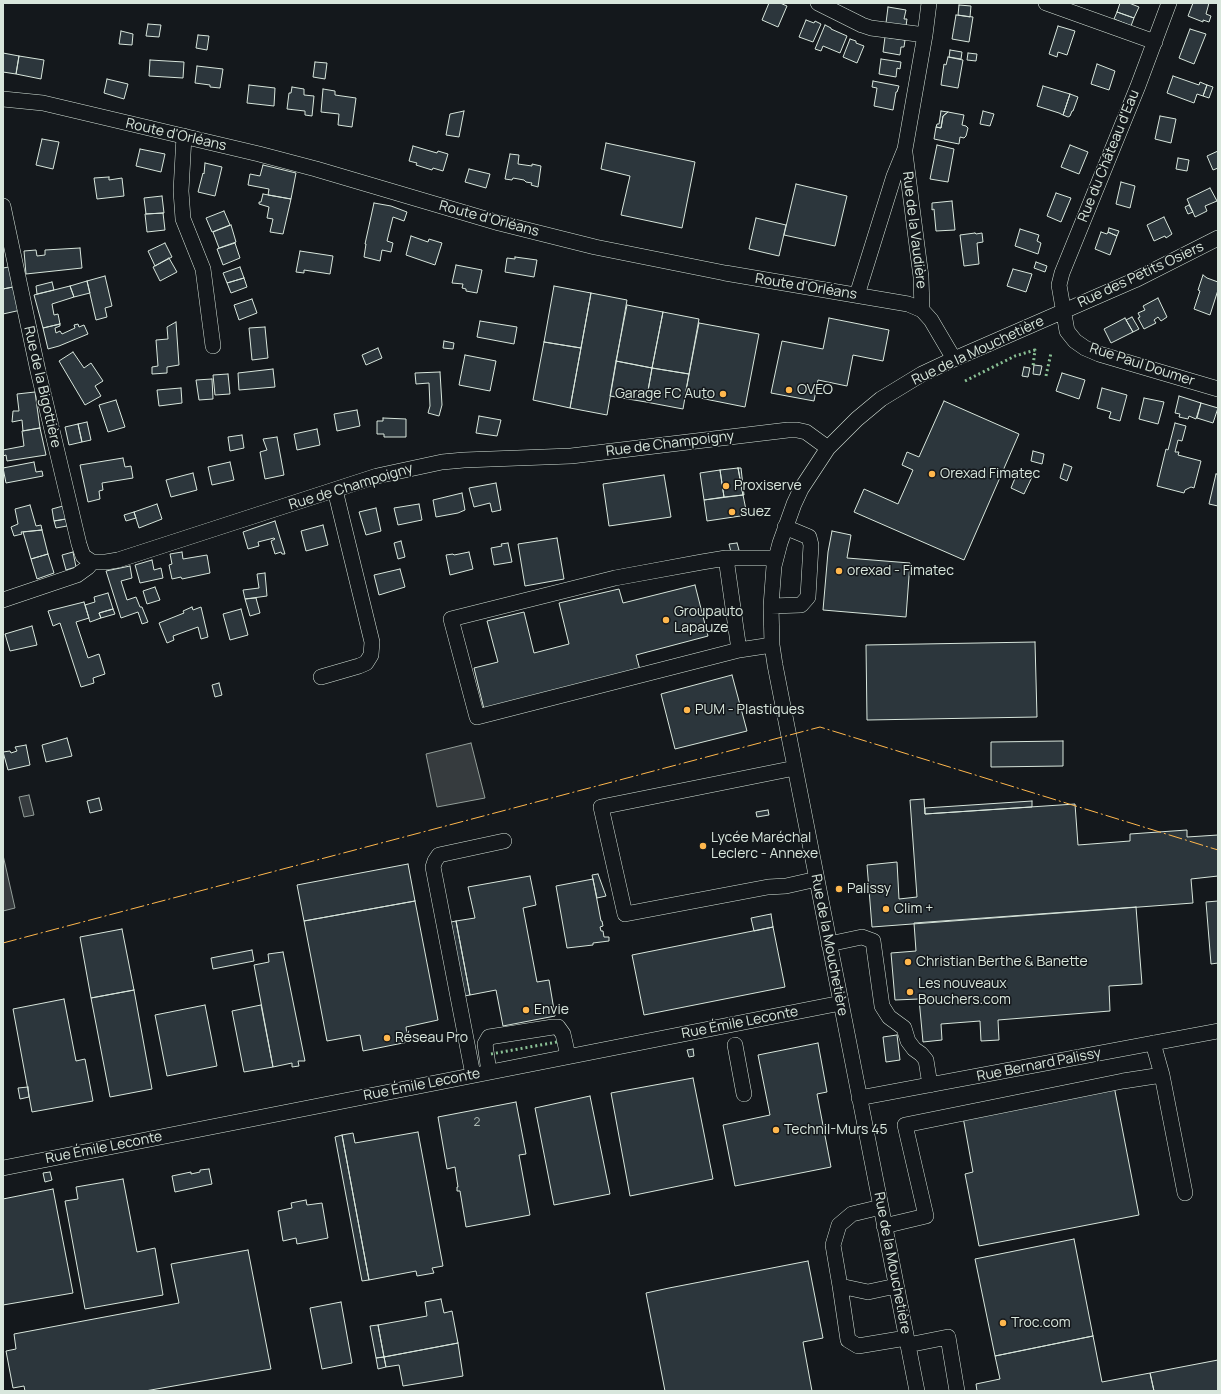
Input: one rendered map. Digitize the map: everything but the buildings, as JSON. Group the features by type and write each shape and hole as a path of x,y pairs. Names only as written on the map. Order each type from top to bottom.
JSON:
{"street":[{"path":"818,3 853,22 867,27 925,35"},
{"name":"Rue de la Vaudière","path":"857,295 894,176 904,149 925,35 929,3"},
{"path":"1046,3 1155,42"},
{"name":"Rue du Château d'Eau","path":"1064,311 1059,285 1062,273 1155,42 1169,3"},
{"name":"Route d'Orléans","path":"3,98 43,104 302,165 499,223 595,247 718,272 901,302 922,310"},
{"path":"184,136 181,191 183,219 203,269 213,346"},
{"name":"Rue de la Vaudière","path":"904,149 921,277 922,310"},
{"name":"Rue de la Bigottière","path":"3,206 38,372 78,544 83,556 92,562"},
{"name":"Rue des Petits Osiers","path":"1064,311 1135,280 1218,238"},
{"path":"922,310 931,320 954,359"},
{"name":"Rue de la Mouchetière","path":"917,1391 772,645 771,589 776,558 785,527 801,489 828,448 857,418 875,403 922,374 1064,311"},
{"name":"Rue Paul Doumer","path":"1064,311 1067,331 1075,341 1085,348 1099,354 1218,389"},
{"name":"Rue de Champoigny","path":"92,562 118,560 391,472 442,462 571,456 788,430 806,432 828,448"},
{"path":"321,677 366,663 371,655 372,642 335,490"},
{"path":"771,606 801,604 808,596 811,545 808,537 785,527"},
{"path":"772,645 739,650 477,717 451,619 615,578 726,558 776,558"},
{"path":"726,558 739,650"},
{"path":"3,600 77,575 92,562"},
{"path":"795,768 601,806 625,914 768,887 786,886 817,879"},
{"path":"473,1075 433,867 439,855 504,841"},
{"path":"829,944 862,937 873,941 882,1006 890,1017 904,1028 908,1041 926,1060 930,1085"},
{"name":"Rue Émile Leconte","path":"3,1168 841,1003"},
{"path":"489,1072 484,1044 489,1037 553,1026 558,1027 563,1034 568,1056"},
{"name":"Rue Bernard Palissy","path":"859,1098 1218,1031"},
{"path":"1153,1043 1162,1075 1185,1193"},
{"path":"735,1046 744,1094"},
{"path":"884,1226 926,1216 905,1125 1123,1081 1162,1075"},
{"path":"881,1207 852,1214 839,1225 833,1245 848,1340 858,1346 948,1337 958,1391"},
{"path":"840,1286 868,1292 896,1286"}],"shaded area":[{"path":"471,743 485,798 437,807 426,754"},
{"path":"29,795 34,815 24,817 19,797"},
{"path":"3,855 15,908 3,911"}],"hedge":[{"path":"965,381 1015,356 1035,350 1033,366"},
{"path":"1046,376 1051,353"},
{"path":"491,1054 557,1042"}],"power":[{"path":"3,943 820,727 1218,850"}],"place":[{"name":"OVEO","path":"789,390"},
{"name":"Garage FC Auto","path":"723,394"},
{"name":"Orexad Fimatec","path":"932,474"},
{"name":"Proxiserve","path":"726,486"},
{"name":"suez","path":"732,512"},
{"name":"orexad - Fimatec","path":"839,571"},
{"name":"Groupauto Lapauze","path":"666,620"},
{"name":"PUM - Plastiques","path":"687,710"},
{"name":"Lycée Maréchal Leclerc - Annexe","path":"703,846"},
{"name":"Palissy","path":"839,889"},
{"name":"Clim +","path":"886,909"},
{"name":"Christian Berthe & Banette","path":"908,962"},
{"name":"Les nouveaux Bouchers.com","path":"910,992"},
{"name":"Envie","path":"526,1010"},
{"name":"Réseau Pro","path":"387,1038"},
{"name":"TechniI-Murs 45","path":"776,1130"},
{"name":"Troc.com","path":"1003,1323"}]}
